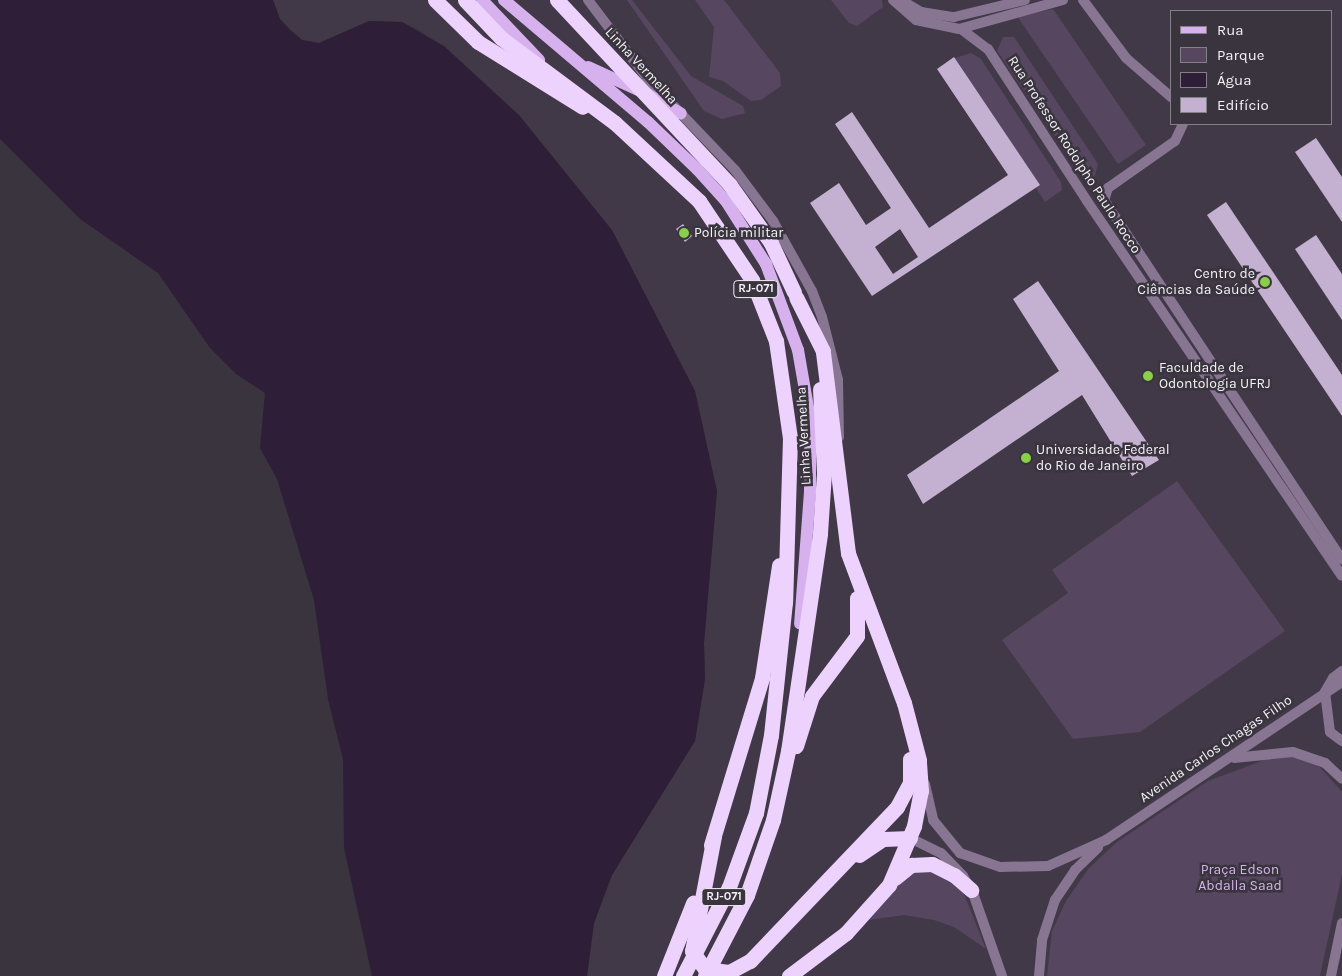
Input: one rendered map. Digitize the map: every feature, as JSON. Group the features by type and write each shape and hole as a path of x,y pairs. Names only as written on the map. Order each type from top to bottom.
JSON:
{"highway":[{"path":"435,0 463,29 496,54 560,95 615,123"},
{"name":"Linha Vermelha","path":"465,0 501,38 547,69 615,123 700,201 752,280 776,341 784,373 790,438 786,602 772,735 756,813 729,886 683,976"},
{"name":"Linha Vermelha","path":"557,0 730,185 771,243 795,294 819,384 824,473 813,590 795,688 783,783 773,820 747,895 704,976"},
{"path":"783,783 812,696 857,636 859,617 848,553 823,352 795,294"},
{"name":"Linha Vermelha","path":"714,836 762,678 789,504"},
{"path":"848,553 907,717 919,760 920,802 910,838 889,885"},
{"path":"714,836 705,897 692,944 695,960 705,969 720,972 739,969 902,800 911,773 907,717"},
{"path":"664,976 714,836"},
{"path":"818,889 878,840 910,838"},
{"path":"789,976 846,933 906,868 924,863 947,870 971,890"}],"main road":[{"path":"482,0 547,69"},
{"path":"504,0 568,56 681,114"},
{"name":"Linha Vermelha","path":"568,56 648,122 726,201 753,241 784,306 803,370 810,419 809,500 795,688"}],"street":[{"path":"588,0 648,79 757,196 812,291 838,380 839,475"},
{"path":"893,0 916,20 961,29 1063,0"},
{"path":"901,0 935,16 954,17 1025,0"},
{"path":"1083,0 1126,58 1170,96"},
{"name":"Rua Professor Rodolpho Paulo Rocco","path":"961,29 988,49 1087,202 1342,576"},
{"name":"Rua Professor Rodolpho Paulo Rocco","path":"1183,125 1175,141 1103,196 1342,559"},
{"path":"1342,672 1333,678 1325,692 1330,732 1342,741"},
{"name":"Avenida Carlos Chagas Filho","path":"919,760 933,820 951,845 970,858 1000,867 1048,866 1106,840 1342,682"},
{"path":"1229,759 1277,751 1293,752 1325,763 1342,778"},
{"path":"910,838 950,860 971,890 1002,976"},
{"name":"Avenida Carlos Chagas Filho","path":"1040,976 1042,940 1055,900 1075,870 1106,840"},
{"path":"1332,976 1342,922"}],"shaded area":[{"name":"Universidade Federal do Rio de Janeiro","path":"273,0 1342,0 1342,976 587,976 594,923 612,875 695,741 705,679 704,643 717,491 695,391 612,230 421,31 402,22 369,21 319,43 302,40 280,19"}],"green space":[{"path":"627,0 632,0 691,76 743,106 745,113 722,119 704,111"},
{"path":"695,0 724,0 780,73 781,86 761,100 751,101 723,81 709,77 714,27"},
{"path":"831,0 882,0 883,7 857,26 849,23"},
{"path":"1053,9 1146,145 1118,164 1017,16"},
{"path":"1003,37 1014,37 1098,164 1091,189 997,51"},
{"path":"971,53 981,59 1061,182 1062,190 1045,202 952,59"},
{"path":"1177,481 1285,631 1140,732 1073,739 1002,640 1068,593 1052,570"},
{"name":"Praça Edson Abdalla Saad","path":"1275,756 1299,757 1320,767 1342,792 1342,874 1320,976 1047,976 1052,931 1066,901 1089,868 1117,842 1208,781"},
{"path":"912,869 929,869 955,884 964,894 986,949 954,927 934,920 904,915 869,920"}],"water":[{"path":"0,0 273,0 280,19 290,30 302,40 319,43 369,21 402,22 444,46 519,115 612,230 695,391 717,491 704,643 705,679 695,741 612,875 594,923 587,976 372,976 344,848 343,759 328,699 314,600 277,479 260,448 265,393 236,374 210,348 158,273 80,219 0,139"}],"building":[{"path":"954,57 1040,185 872,296 810,203 839,183 866,225 891,208 835,124 852,112 929,228 1008,175 937,69","holes":["900,229 918,257 893,274 875,247"]},
{"path":"1316,138 1342,177 1342,222 1295,152"},
{"name":"Centro de Ciências da Saúde","path":"1226,202 1342,375 1342,416 1207,215"},
{"name":"Polícia militar","path":"683,224 692,236 685,242 676,229"},
{"path":"1316,235 1342,274 1342,320 1295,249"},
{"path":"1038,281 1159,460 1132,476 1082,395 923,504 907,475 1059,371 1013,299"}],"place":[{"name":"Polícia militar","path":"684,233"},
{"name":"Centro de Ciências da Saúde","path":"1265,282"},
{"name":"Faculdade de Odontologia UFRJ","path":"1148,376"},
{"name":"Universidade Federal do Rio de Janeiro","path":"1026,458"}]}
